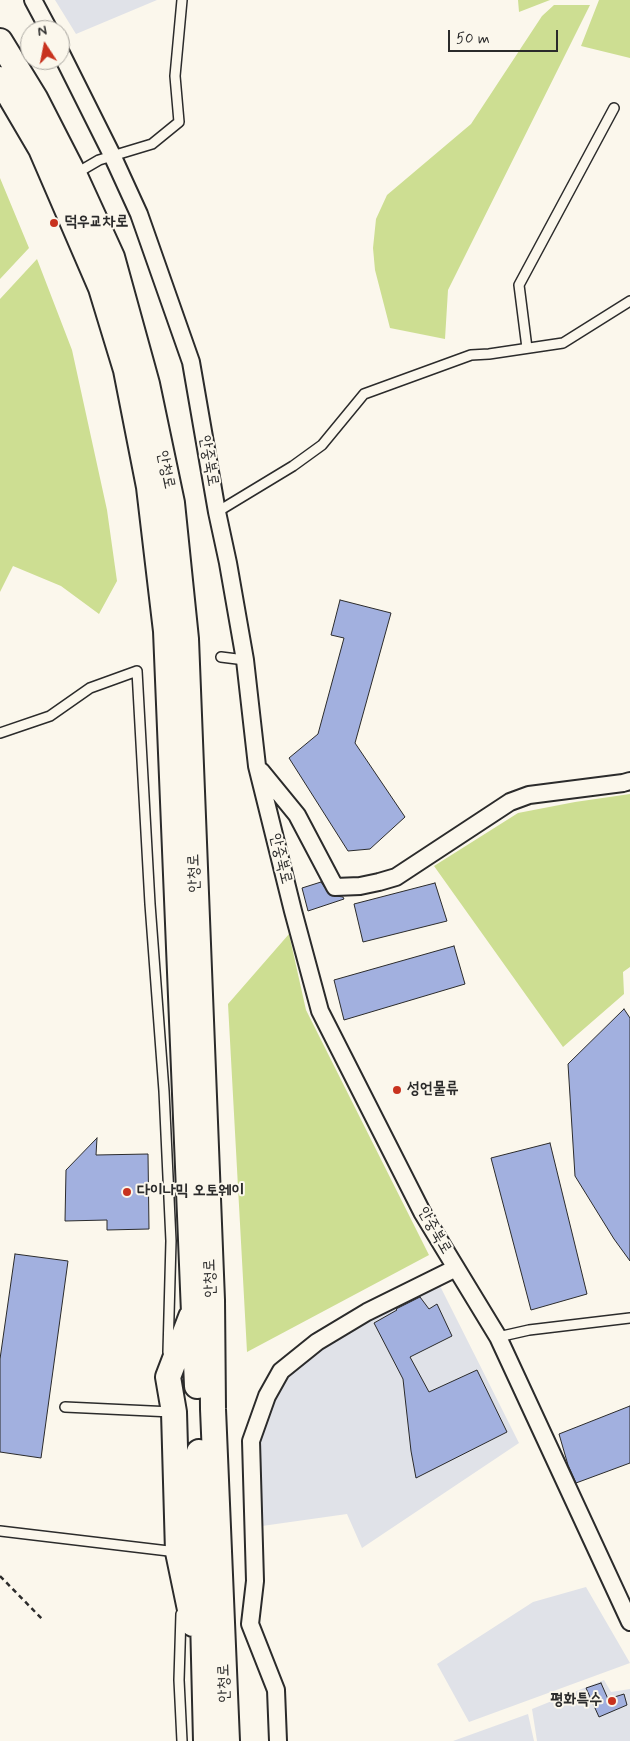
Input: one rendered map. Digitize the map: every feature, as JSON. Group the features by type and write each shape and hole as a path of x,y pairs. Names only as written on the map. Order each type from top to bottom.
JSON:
{"street":[{"path":"33,0 44,20"},
{"name":"안청로","path":"0,41 35,98 65,177 126,370 149,487 166,631 195,1309 206,1741"},
{"name":"안중북로","path":"70,70 139,214 191,362 244,660 257,766 320,1011 422,1212 498,1337 630,1622"},
{"name":"안청로","path":"0,79 41,149 65,177 112,257 147,384 172,502 186,638 212,1300 213,1409 226,1741"},
{"path":"257,766 298,815 335,887 360,886 396,877 510,802 529,795 630,781"},
{"path":"278,1741 276,1690 250,1624 255,1581 251,1441 267,1396 281,1371 317,1342 367,1312 456,1268"},
{"path":"195,1309 168,1378 174,1412 178,1552 182,1579 205,1674"}],"lane":[{"path":"65,177 112,155 152,144 179,122 175,76 182,0"},
{"path":"527,348 519,285 614,108"},
{"path":"217,512 293,466 322,445 364,394 471,355 564,343 630,301"},
{"path":"221,657 244,660"},
{"path":"0,733 50,716 90,688 137,671 150,904 164,1091 171,1232 168,1378"},
{"path":"498,1337 529,1330 630,1318"},
{"path":"65,1407 174,1412"},
{"path":"0,1531 178,1552"},
{"path":"182,1579 179,1680 182,1741"}],"path":[{"path":"0,1576 44,1622"}],"shaded area":[{"path":"55,0 157,0 76,34 70,24 70,20 67,20"},
{"path":"439,1284 519,1443 362,1548 347,1514 262,1526 256,1472 255,1440 285,1373 325,1342"},
{"path":"586,1587 630,1663 469,1722 437,1664 533,1602"},
{"path":"604,1680 611,1692 630,1689 630,1741 537,1741 532,1709"},
{"path":"528,1714 534,1741 453,1741"}],"green space":[{"path":"518,0 550,0 519,12"},
{"path":"599,0 630,0 630,58 581,46"},
{"path":"554,5 590,5 448,290 445,339 390,328 375,270 373,248 376,219 387,195 471,124 542,16"},
{"path":"0,178 29,248 0,279"},
{"path":"37,259 72,350 107,510 117,581 99,614 61,586 13,566 0,592 0,299"},
{"path":"630,794 630,967 623,972 624,994 563,1047 434,866 518,813"},
{"path":"289,934 306,1010 429,1255 247,1352 228,1004"}],"building":[{"path":"340,600 391,613 355,743 405,817 370,849 348,851 289,758 318,734 344,638 331,635"},
{"path":"321,882 330,895 343,897 344,899 308,911 302,888"},
{"path":"435,883 447,921 363,942 354,904"},
{"path":"454,946 465,984 344,1020 334,980"},
{"path":"624,1009 630,1018 630,1261 575,1176 568,1064"},
{"path":"97,1138 96,1155 148,1154 149,1229 107,1230 107,1220 65,1221 66,1170"},
{"path":"550,1143 587,1294 531,1310 491,1158"},
{"path":"15,1254 68,1261 41,1458 0,1452 0,1359"},
{"path":"420,1297 429,1309 437,1304 452,1336 410,1357 429,1392 477,1370 507,1432 416,1478 403,1379 374,1323"},
{"path":"630,1406 630,1463 576,1483 568,1465 559,1434"},
{"path":"601,1683 608,1699 624,1694 627,1705 599,1717 586,1688"}],"place":[{"name":"덕우교차로","path":"54,223"},
{"name":"성언물류","path":"397,1090"},
{"name":"다이나믹 오토웨이","path":"127,1192"},
{"name":"평화특수","path":"612,1701"}]}
